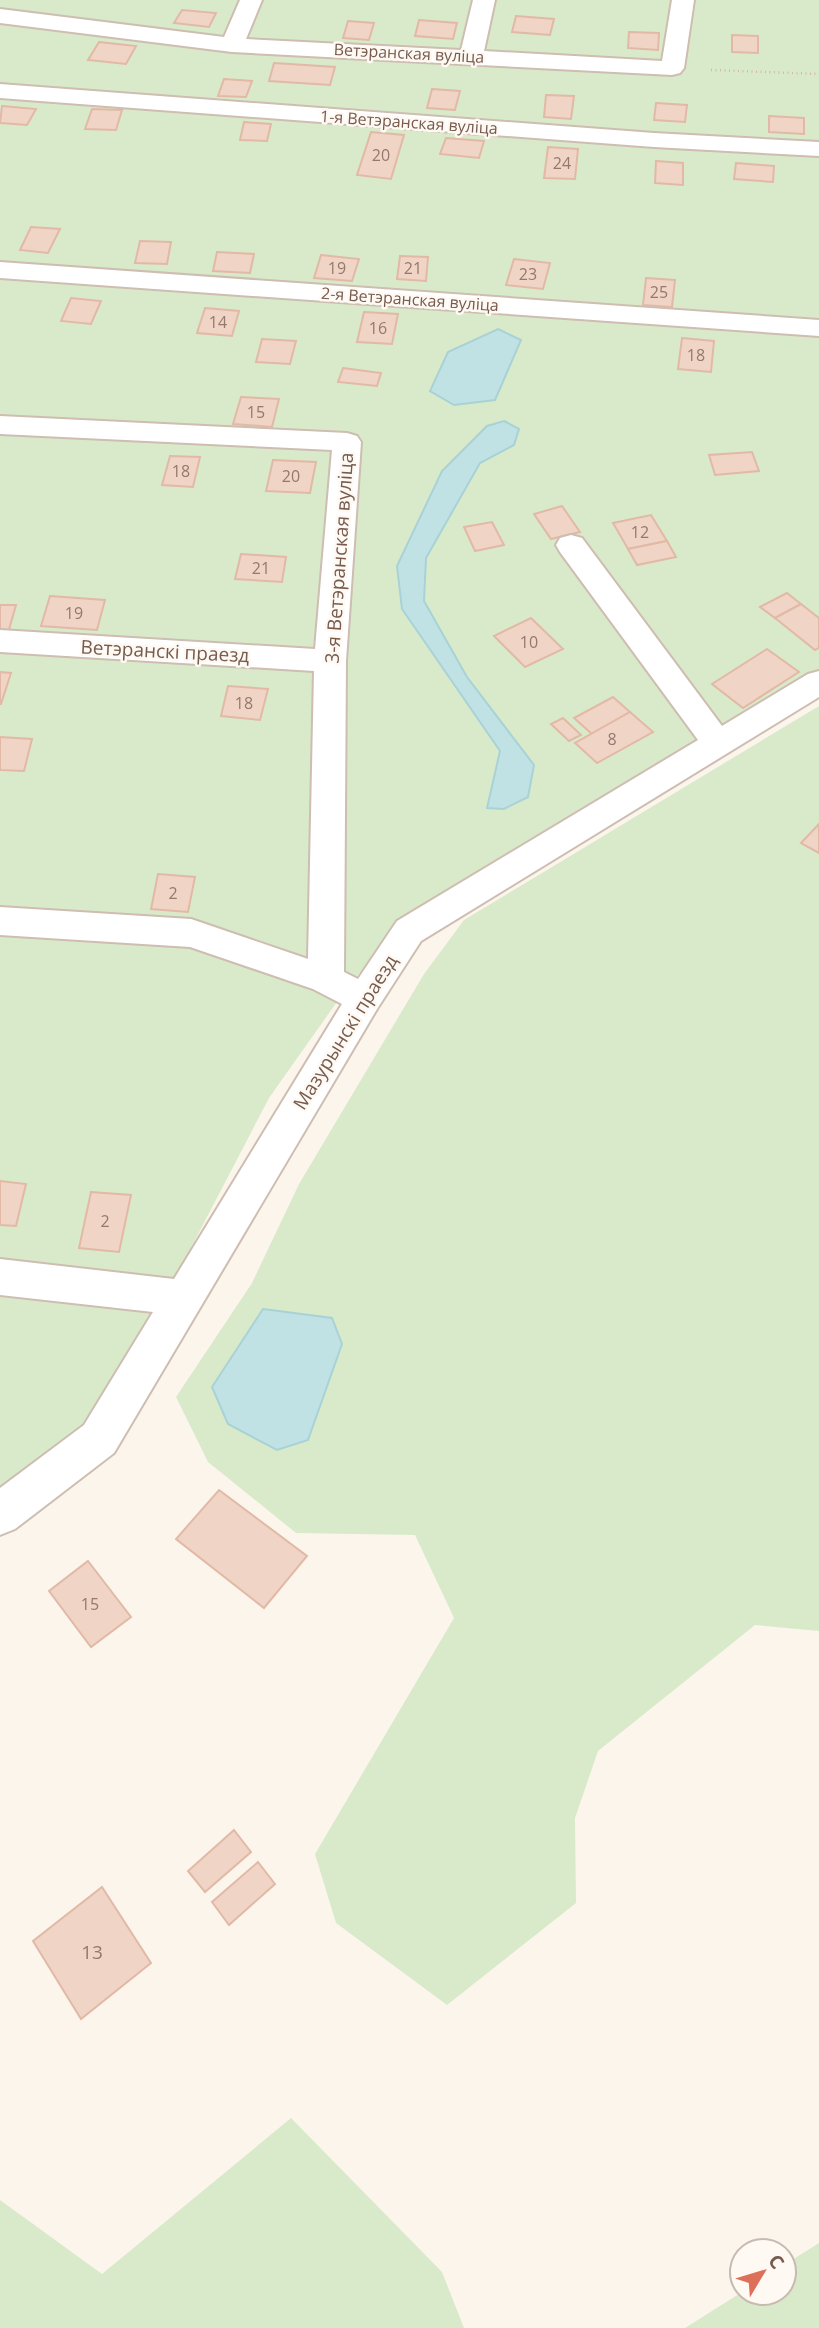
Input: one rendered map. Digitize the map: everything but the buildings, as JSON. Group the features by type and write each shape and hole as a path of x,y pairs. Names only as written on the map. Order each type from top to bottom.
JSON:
{"street":[{"path":"232,45 251,0"},
{"path":"471,56 484,0"},
{"path":"671,68 683,0"},
{"name":"Ветэранская вуліца","path":"0,16 232,45 671,68"},
{"name":"1-я Ветэранская вуліца","path":"0,92 654,140 819,149"},
{"name":"2-я Ветэранская вуліца","path":"0,270 819,328"},
{"name":"3-я Ветэранская вуліца","path":"0,425 347,442 330,661 326,979"},
{"path":"571,545 717,743"},
{"name":"Ветэранскі праезд","path":"0,641 330,661"},
{"name":"Мазурынскі праезд","path":"0,1514 99,1439 364,999 409,931 819,682"},
{"path":"0,921 191,933 326,979 364,999"},
{"path":"0,1277 184,1298"}],"path":[{"path":"671,68 819,74"}],"green space":[{"path":"0,0 819,0 819,673 404,927 351,982 269,1098 94,1434 0,1504"},
{"path":"819,706 819,1631 755,1625 598,1751 575,1818 576,1903 447,2005 336,1923 315,1854 454,1618 415,1535 296,1533 208,1462 176,1397 252,1283 299,1184 424,974 464,920"},
{"path":"291,2118 442,2272 464,2328 0,2328 0,2200 102,2274"},
{"path":"819,2243 819,2328 685,2328 728,2301 728,2307 798,2307 798,2256"}],"water":[{"path":"498,329 521,340 495,400 454,405 430,391 448,352"},
{"path":"504,421 519,429 514,445 480,463 426,558 424,601 467,677 534,765 528,797 504,809 487,808 500,751 402,609 397,566 442,471 487,426"},
{"path":"263,1309 332,1318 342,1344 308,1440 277,1450 228,1424 212,1387"}]}
